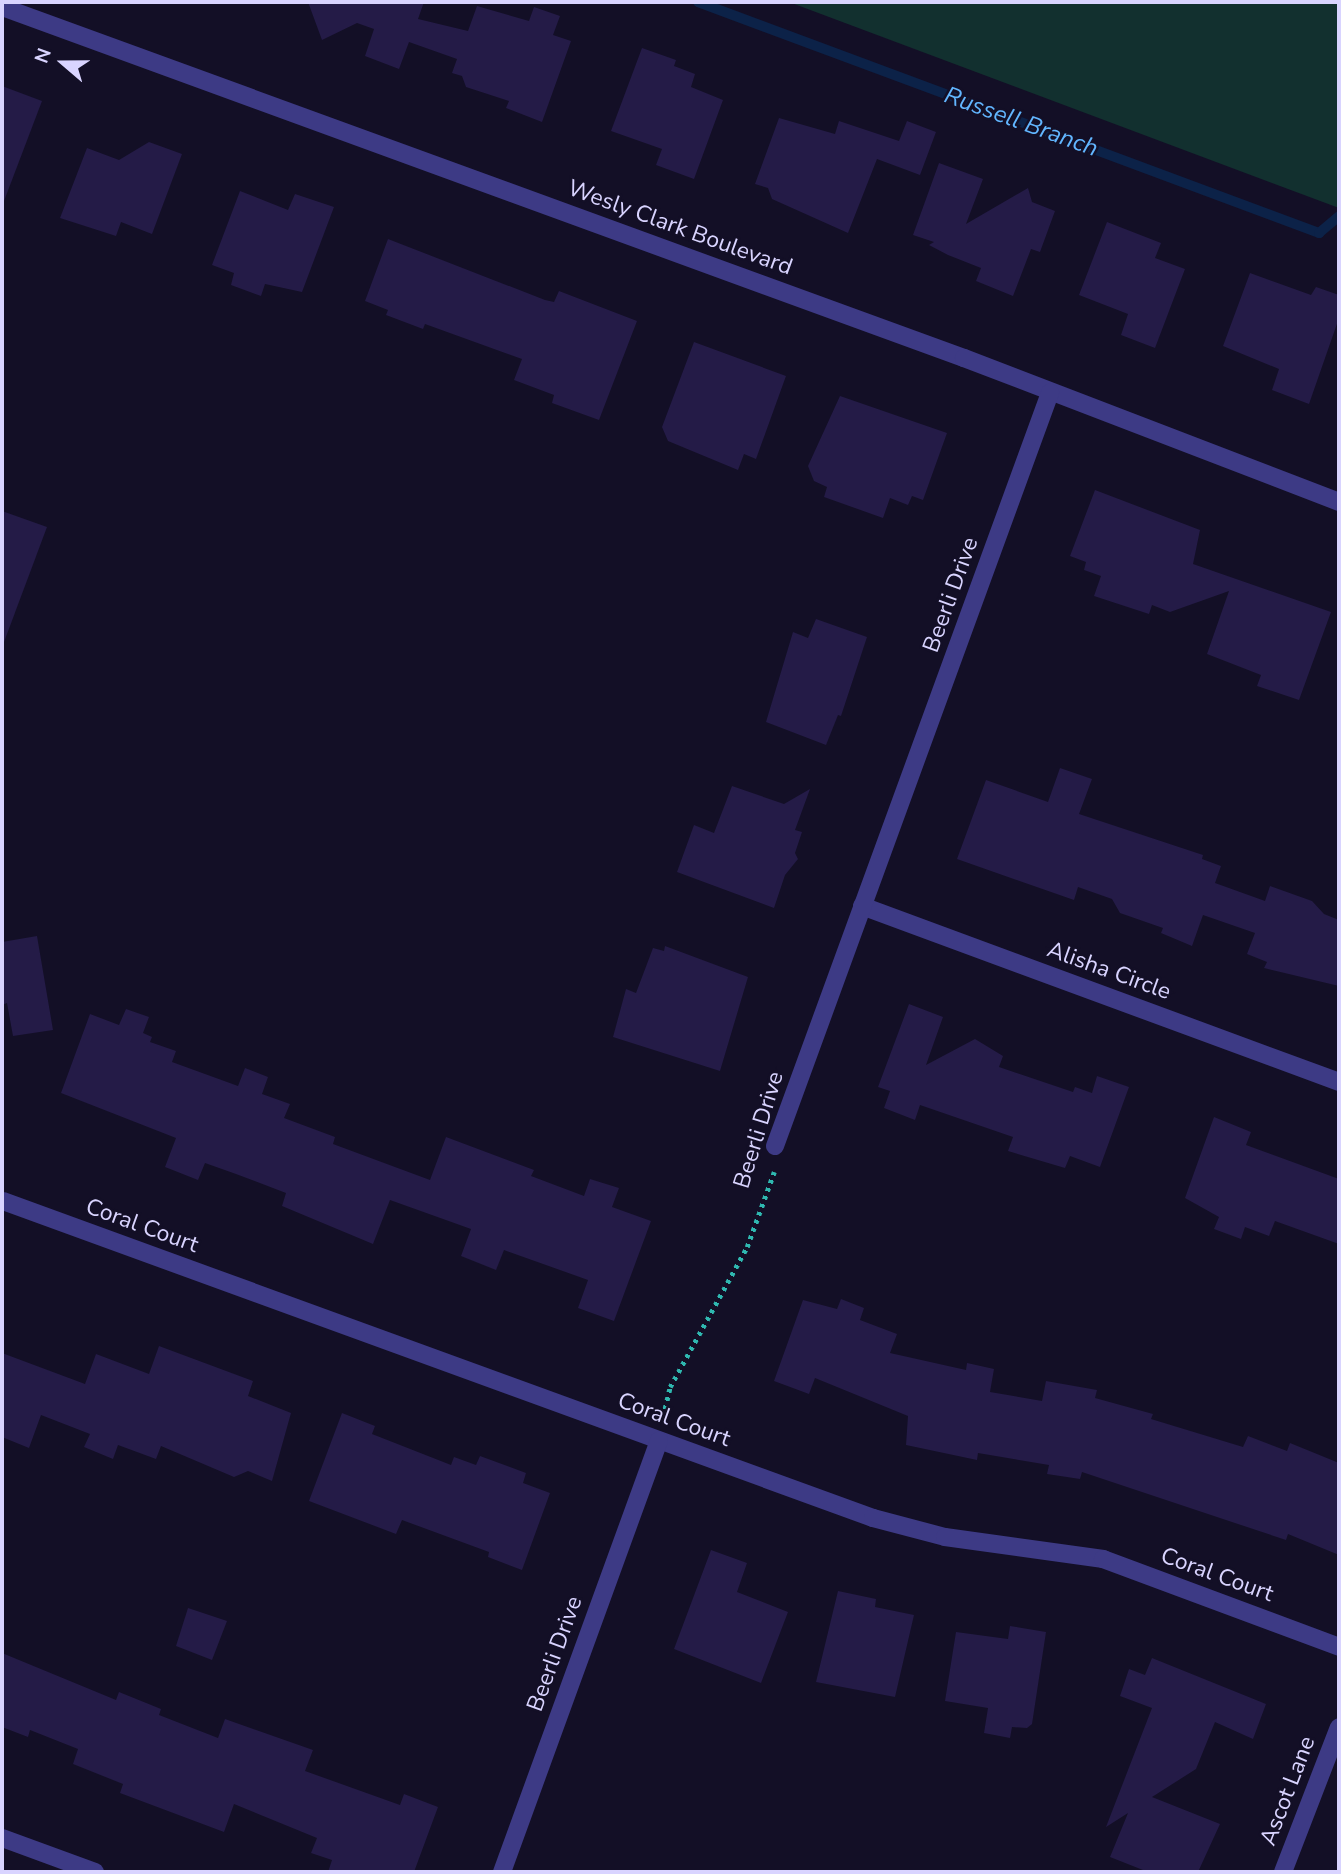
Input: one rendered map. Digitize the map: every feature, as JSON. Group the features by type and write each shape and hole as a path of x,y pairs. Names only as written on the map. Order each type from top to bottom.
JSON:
{"street":[{"name":"Wesly Clark Boulevard","path":"2,7 964,358 1339,502"},
{"name":"Beerli Drive","path":"775,1146 1050,393"},
{"name":"Alisha Circle","path":"862,906 1339,1082"},
{"name":"Coral Court","path":"3,1201 873,1518 945,1537 1103,1559 1339,1647"},
{"name":"Beerli Drive","path":"502,1872 659,1441"},
{"name":"Ascot Lane","path":"1283,1872 1339,1727"},
{"path":"2,1838 95,1872"}],"path":[{"name":"Beerli Drive","path":"659,1441 670,1387 747,1247 775,1172 775,1146"}],"green space":[{"path":"789,2 1339,2 1339,208"}],"building":[{"path":"308,2 424,2 418,19 468,31 477,6 529,21 534,7 560,16 553,35 571,41 542,122 506,108 509,101 466,87 462,76 452,73 457,59 409,42 399,69 365,56 374,29 357,23 322,40"},
{"path":"642,48 676,60 674,66 695,74 691,87 723,100 694,179 656,165 662,149 611,131"},
{"path":"2,86 42,101 4,201 2,200"},
{"path":"779,118 835,134 839,121 899,141 907,121 936,132 920,175 877,159 848,233 772,199 768,188 755,184"},
{"path":"149,142 182,154 152,234 121,222 116,236 60,218 87,148 119,160"},
{"path":"939,163 983,179 966,224 1028,188 1032,202 1055,211 1040,252 1031,249 1013,296 976,281 981,268 929,245 934,242 913,235"},
{"path":"240,191 288,210 295,194 334,207 302,292 265,284 261,296 231,285 234,273 212,265"},
{"path":"1107,222 1161,243 1155,258 1185,269 1155,348 1121,335 1128,314 1079,295"},
{"path":"388,239 545,300 554,302 559,291 637,321 599,420 552,403 554,395 514,380 522,359 425,324 423,329 386,315 388,310 365,301"},
{"path":"1250,273 1311,295 1316,287 1339,295 1339,318 1309,404 1272,390 1279,369 1223,346"},
{"path":"694,342 786,376 756,459 744,454 738,470 668,441 662,427"},
{"path":"840,396 947,433 923,500 912,496 908,505 890,498 883,518 824,497 827,487 814,481 808,466"},
{"path":"1095,490 1200,530 1193,564 1331,612 1299,700 1257,686 1261,675 1207,654 1229,591 1170,612 1152,605 1149,614 1094,596 1101,576 1084,570 1086,562 1070,556"},
{"path":"2,511 47,527 4,642 2,641"},
{"path":"816,619 867,637 841,716 838,715 826,745 766,722 793,632 808,638"},
{"path":"1060,768 1092,779 1079,814 1203,855 1202,859 1221,866 1215,883 1265,901 1270,886 1312,901 1324,914 1339,920 1339,986 1264,968 1267,962 1247,954 1255,933 1203,915 1192,946 1161,933 1163,928 1120,913 1112,899 1078,887 1074,900 957,859 986,780 1048,802"},
{"path":"732,786 784,804 810,789 795,830 802,832 795,853 798,859 785,875 774,908 677,872 694,825 714,833"},
{"path":"37,936 53,1030 13,1036 7,1003 2,1005 2,942"},
{"path":"665,946 748,977 720,1071 613,1037 626,989 636,993 653,948 664,951"},
{"path":"909,1004 943,1017 926,1065 975,1039 1003,1056 999,1067 1073,1092 1075,1087 1092,1093 1097,1076 1129,1087 1100,1167 1070,1156 1065,1168 1008,1151 1013,1137 920,1105 915,1120 884,1108 890,1091 878,1087"},
{"path":"126,1009 149,1017 143,1033 152,1037 150,1042 176,1051 172,1062 238,1086 245,1068 268,1077 262,1094 290,1104 284,1118 335,1137 333,1144 430,1180 446,1137 534,1170 531,1176 584,1196 590,1179 619,1188 612,1207 651,1221 614,1321 578,1308 588,1280 504,1250 496,1270 461,1256 471,1229 390,1200 373,1244 282,1206 286,1193 236,1174 205,1163 198,1180 165,1167 176,1138 61,1093 90,1014 119,1025"},
{"path":"1214,1117 1251,1132 1246,1145 1339,1179 1339,1244 1275,1221 1269,1236 1245,1227 1241,1239 1214,1229 1219,1217 1185,1198"},
{"path":"841,1299 864,1308 860,1320 897,1334 890,1353 966,1370 967,1363 994,1369 990,1392 1042,1401 1046,1381 1097,1390 1095,1398 1153,1414 1151,1419 1243,1447 1248,1436 1287,1451 1290,1443 1339,1463 1339,1555 1288,1534 1286,1540 1082,1472 1080,1479 1047,1474 1049,1465 978,1453 977,1460 906,1445 908,1416 815,1378 809,1394 774,1381 803,1300 837,1309"},
{"path":"159,1346 253,1381 248,1396 291,1413 272,1481 248,1471 234,1477 161,1446 156,1459 118,1445 113,1459 84,1447 90,1434 41,1415 29,1448 2,1437 2,1353 85,1384 96,1354 149,1374"},
{"path":"342,1413 375,1426 372,1434 451,1465 454,1457 476,1465 480,1456 526,1473 523,1483 550,1493 522,1570 488,1557 489,1552 402,1520 396,1534 309,1501"},
{"path":"711,1550 747,1563 737,1592 788,1612 761,1683 674,1649"},
{"path":"838,1591 876,1599 875,1607 914,1615 895,1697 816,1682"},
{"path":"188,1608 227,1621 212,1660 176,1646"},
{"path":"1010,1626 1046,1632 1032,1724 1027,1728 1012,1727 1010,1738 984,1733 988,1708 945,1701 956,1632 1008,1639"},
{"path":"2,1653 116,1700 119,1692 161,1709 159,1715 218,1738 225,1719 313,1750 305,1771 400,1805 404,1794 438,1807 414,1872 328,1872 332,1860 311,1853 317,1838 234,1804 224,1832 120,1793 123,1784 73,1764 78,1749 30,1730 28,1737 2,1727"},
{"path":"1152,1658 1266,1704 1253,1739 1215,1722 1196,1769 1152,1797 1220,1824 1198,1872 1148,1872 1110,1857 1128,1813 1106,1827 1152,1708 1120,1696 1129,1669 1145,1675"}],"waterway":[{"name":"Russell Branch","path":"698,2 1319,233 1339,216"}]}
